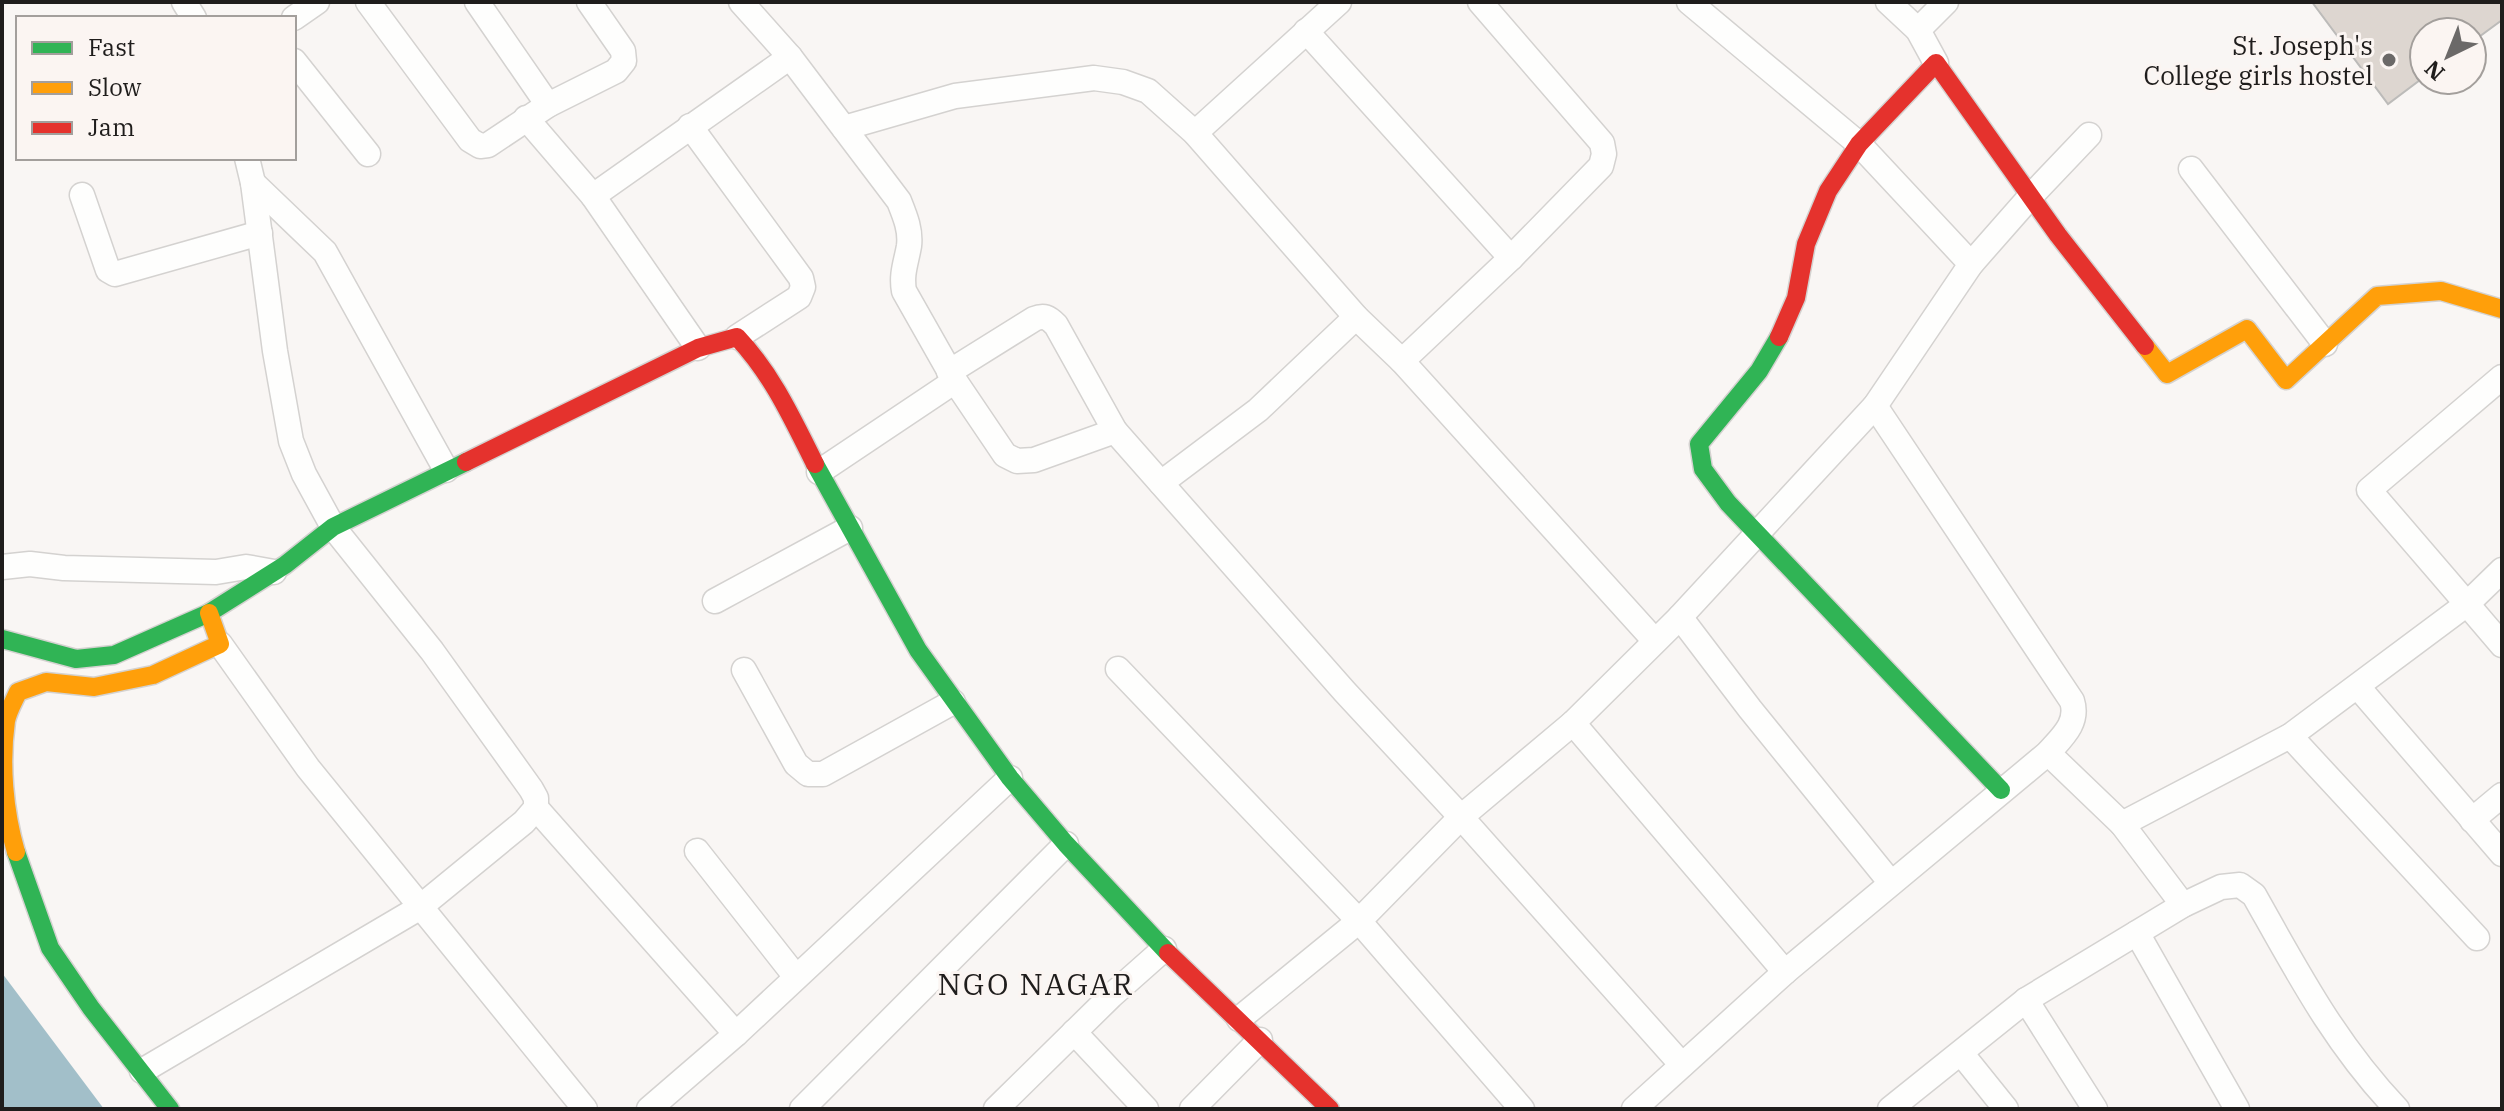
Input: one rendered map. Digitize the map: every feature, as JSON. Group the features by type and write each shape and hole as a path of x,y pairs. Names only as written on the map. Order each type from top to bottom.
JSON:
{"street":[{"path":"296,17 317,2"},
{"path":"368,2 470,140 480,146 488,145 548,105 616,71 624,61 623,51 589,2"},
{"path":"477,2 548,105"},
{"path":"741,2 790,57 899,201 909,233 901,277 904,291 952,376 1005,455 1017,461 1053,454 1115,431"},
{"path":"1195,133 1339,2"},
{"path":"1402,361 1511,258 1601,166 1604,154 1602,143 1480,2"},
{"path":"1689,2 1859,144 1971,264"},
{"path":"1888,2 1918,30 1936,63 2030,197 2167,374 2247,329 2286,380 2377,296 2441,291 2502,309"},
{"path":"1918,30 1946,2"},
{"path":"1306,31 1511,258"},
{"path":"593,196 790,57"},
{"path":"1936,63 1859,144 1828,191 1806,244 1796,298 1780,336 1759,371 1699,444 1699,462 1707,476 1758,534 2001,790"},
{"path":"296,64 368,154"},
{"path":"844,128 955,96 1094,78 1123,82 1148,91 1195,133 1356,317 1402,361 1655,641"},
{"path":"526,118 593,196 698,348"},
{"path":"2,639 76,659 114,655 209,613 274,572 333,527 698,348 737,337 799,297 803,287 801,278 690,126"},
{"path":"1239,1019 1359,921 1461,817 1573,723 1680,617 1875,406 1971,264 2089,135"},
{"path":"142,1071 419,908 524,822 536,808 536,798 531,789 441,664 333,527 304,474 291,441 247,160"},
{"path":"2191,169 2325,344"},
{"path":"253,183 325,252 446,470"},
{"path":"82,195 108,270 115,274 260,233"},
{"path":"819,472 1034,319 1042,316 1049,318 1056,325 1115,431 1345,692 1682,1065"},
{"path":"1161,483 1258,410 1356,317"},
{"path":"737,337 757,358 778,390 819,472 918,650 1010,778 1066,844 1164,949 1330,1109"},
{"path":"2502,377 2369,490 2502,645"},
{"path":"1634,1109 1785,972 2048,753 2069,729 2076,713 2072,701 1875,406"},
{"path":"715,601 850,528"},
{"path":"2,567 30,564 64,568 216,572 246,567 274,572"},
{"path":"2122,824 2290,736 2467,604 2502,570"},
{"path":"209,613 220,644 308,768 585,1109"},
{"path":"1680,617 1891,883"},
{"path":"170,1109 91,1008 50,948 24,880 6,817 6,719 18,692 46,682 94,687 153,675 220,644"},
{"path":"1118,669 1359,921 1522,1109"},
{"path":"744,670 796,764 808,774 823,774 953,702"},
{"path":"2358,687 2502,854"},
{"path":"1573,723 1785,972"},
{"path":"2290,736 2477,938"},
{"path":"2048,753 2122,824 2183,905"},
{"path":"649,1109 736,1034 1010,778"},
{"path":"2472,820 2502,795"},
{"path":"536,808 736,1034"},
{"path":"802,1109 1066,844"},
{"path":"697,851 796,977"},
{"path":"1890,1109 2026,1000 2183,905 2221,887 2240,885 2254,895 2319,1010 2354,1061 2397,1109"},
{"path":"2137,933 2237,1109"},
{"path":"996,1109 1164,949"},
{"path":"2026,1000 2095,1109"},
{"path":"1074,1032 1146,1109"},
{"path":"1192,1109 1260,1040"},
{"path":"1961,1053 2006,1109"}],"water":[{"path":"2,973 104,1109 2,1109"}],"building":[{"name":"St. Joseph's College girls hostel","path":"2312,2 2502,2 2502,20 2488,30 2488,16 2408,16 2408,89 2388,104"}],"traffic: fast":[{"path":"1779,337 1759,371 1699,444 1703,469 1728,503 2001,790"},
{"path":"2,639 76,659 114,655 209,613 285,565 333,527 466,462"},
{"path":"815,464 918,650 1010,778 1066,844 1168,953"},
{"path":"16,852 50,948 91,1008 170,1109"}],"traffic: slow":[{"path":"2145,346 2167,374 2247,329 2286,380 2377,296 2441,291 2502,309"},
{"path":"16,852 6,804 3,753 6,721 18,692 46,682 94,687 153,675 220,644 209,613"}],"traffic: jam":[{"path":"1779,337 1796,298 1806,244 1828,191 1859,144 1936,63 2058,235 2145,346"},
{"path":"466,462 698,348 737,337 771,381 815,464"},
{"path":"1168,953 1330,1109"}],"place":[{"name":"St. Joseph's College girls hostel","path":"2389,60"}],"district":[{"name":"NGO NAGAR","path":"1036,983"}]}
